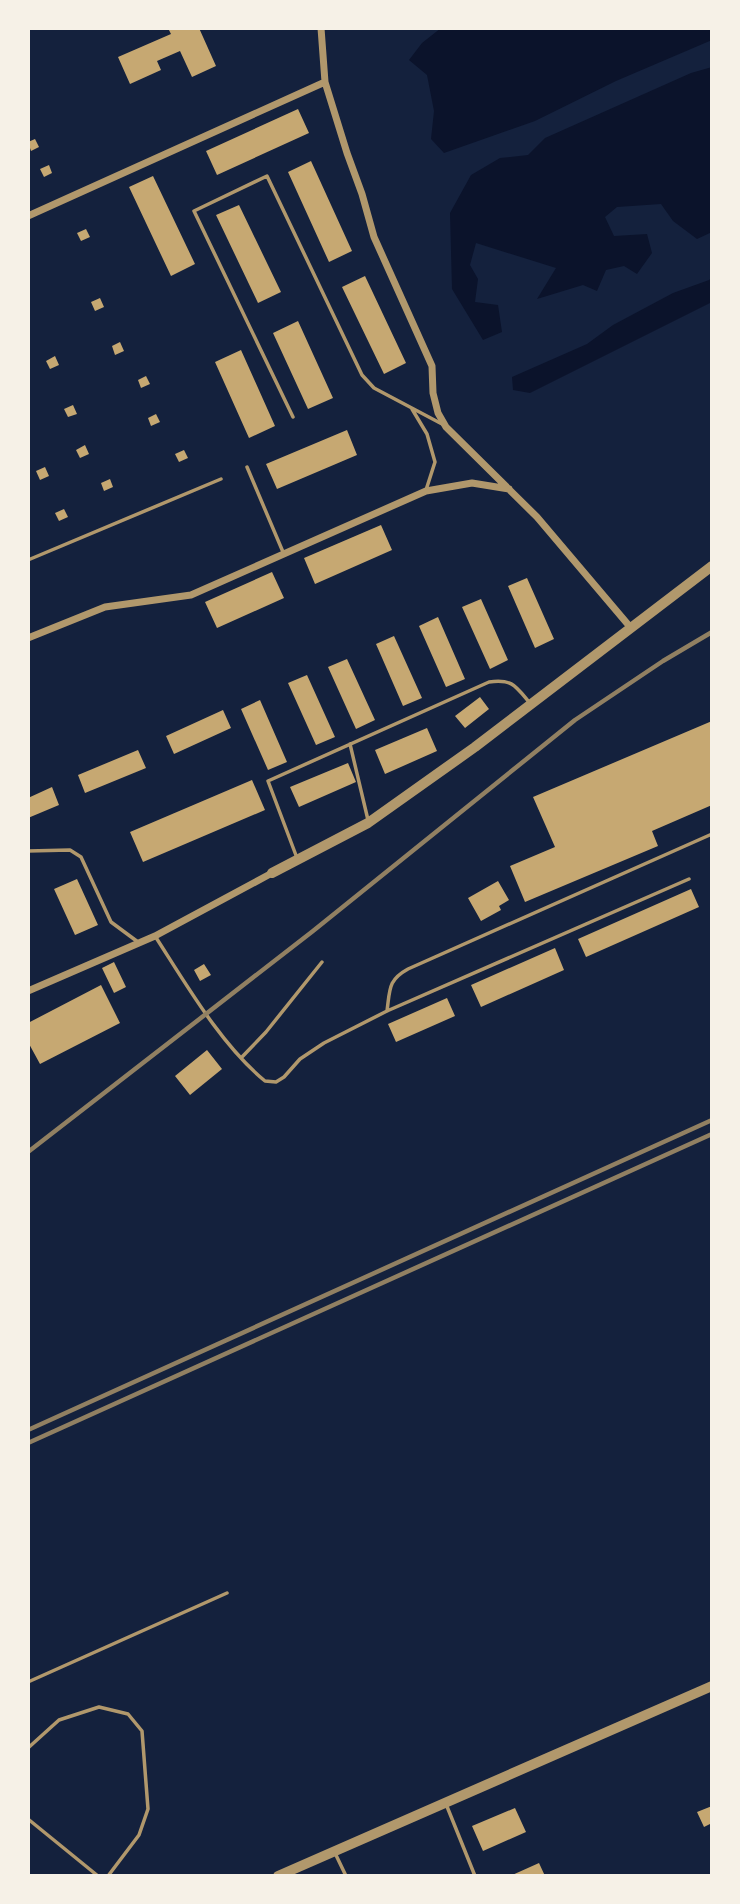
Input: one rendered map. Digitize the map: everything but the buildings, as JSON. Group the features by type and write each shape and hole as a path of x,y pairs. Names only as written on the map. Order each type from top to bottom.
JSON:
{"street":[{"path":"321,28 325,82 374,237 432,366 433,393 438,413 446,427 537,517 631,628"},
{"path":"28,216 325,82"},
{"path":"28,638 42,630 105,607 191,595 426,491 472,483 510,489"},
{"path":"28,991 155,936 368,823 531,705 712,566"},
{"path":"278,1876 712,1686"}],"lane":[{"path":"293,418 194,211 267,177 362,376 374,388 446,427"},
{"path":"411,407 427,434 435,462 426,491"},
{"path":"247,467 283,552"},
{"path":"28,560 221,479"},
{"path":"298,860 268,781 489,682 504,680 514,684 531,705"},
{"path":"350,744 368,823"},
{"path":"387,1011 391,983 408,968 712,834"},
{"path":"28,851 70,850 82,858 111,922 139,943"},
{"path":"155,936 206,1014 265,1082 276,1082 285,1077 300,1059 324,1043 387,1011 689,879"},
{"path":"242,1057 266,1032 322,961"},
{"path":"28,1682 227,1593"},
{"path":"28,1748 59,1720 99,1707 128,1714 142,1731 148,1809 139,1835 108,1876"},
{"path":"445,1802 475,1876"},
{"path":"28,1819 98,1876"},
{"path":"334,1851 346,1876"}],"water":[{"path":"441,28 712,28 712,40 616,81 535,121 444,153 431,139 434,111 427,75 409,60 422,43"},
{"path":"712,67 712,232 697,239 673,221 661,204 617,207 605,217 614,236 647,234 652,253 637,274 624,266 606,270 597,291 583,285 537,299 556,268 476,243 470,265 478,279 475,302 498,305 502,332 483,340 452,289 450,213 471,175 500,158 528,155 545,138 691,73"},
{"path":"712,277 712,302 530,393 513,390 512,377 587,344 613,325 673,293"}],"railway":[{"path":"28,1152 313,931 575,720 712,632"},
{"path":"28,1430 712,1120"},
{"path":"28,1443 712,1134"}]}
